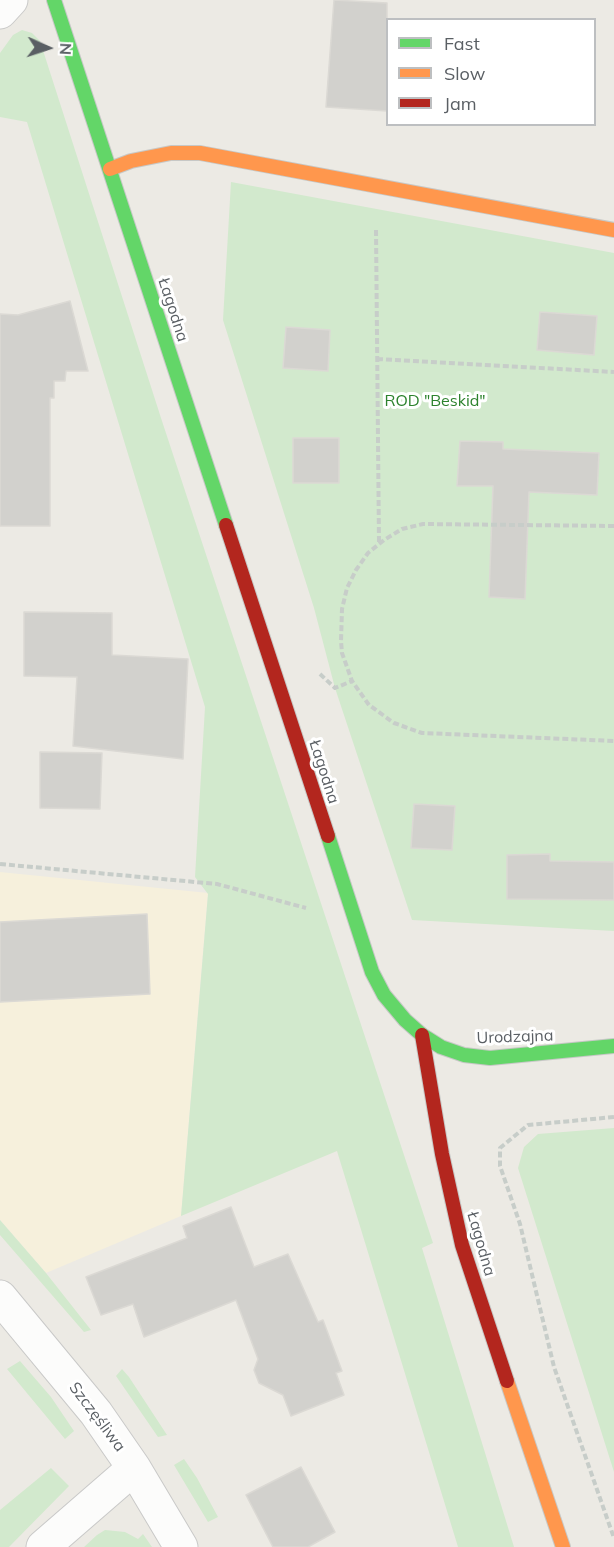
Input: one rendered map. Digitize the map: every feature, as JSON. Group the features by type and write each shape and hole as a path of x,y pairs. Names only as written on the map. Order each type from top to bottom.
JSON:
{"street":[{"path":"0,12 11,0"},
{"name":"Łagodna","path":"54,0 372,972 384,995 405,1020 422,1035 442,1154 462,1245 563,1547"},
{"path":"110,169 131,161 171,153 200,153 614,230"},
{"name":"Urodzajna","path":"422,1035 441,1047 464,1055 490,1058 614,1046"},
{"name":"Szczęśliwa","path":"0,1297 96,1413 134,1468 181,1547"},
{"path":"43,1547 134,1468"}],"path":[{"path":"376,220 379,544"},
{"path":"377,359 614,372"},
{"path":"614,526 423,524 402,529 368,553 347,588 342,609 342,653 352,681 369,705 394,723 422,733 614,741"},
{"path":"335,688 352,681"},
{"path":"0,864 217,885 318,911 351,906"},
{"path":"614,1117 528,1125 500,1148 500,1166 520,1224 554,1367 614,1538"}],"shaded area":[{"path":"0,872 208,893 181,1216 46,1273 0,1220"}],"green space":[{"path":"22,30 32,33 40,41 161,418 433,1243 422,1248 514,1547 458,1547 337,1151 181,1216 208,894 195,877 205,707 27,122 0,117 0,53 13,35"},
{"name":"ROD \"Beskid\"","path":"231,182 614,253 614,931 412,920 335,688 314,608 223,320"},
{"path":"614,1128 614,1472 518,1168 524,1147 538,1134"},
{"path":"0,1220 91,1330 84,1332 0,1235"},
{"path":"20,1361 51,1397 74,1431 65,1439 7,1369"},
{"path":"122,1369 167,1435 158,1437 116,1376"},
{"path":"184,1459 218,1517 208,1522 174,1465"},
{"path":"51,1468 69,1486 9,1547 0,1547 0,1510"},
{"path":"105,1530 125,1532 138,1539 143,1534 152,1547 84,1547"}],"building":[{"path":"334,0 387,3 386,111 326,107"},
{"path":"70,301 88,371 66,371 65,381 54,381 54,398 50,398 50,526 0,526 0,314 18,315"},
{"path":"540,312 597,316 594,355 537,350"},
{"path":"286,327 330,330 328,371 283,368"},
{"path":"293,438 339,438 339,483 293,483"},
{"path":"460,441 503,442 503,449 599,453 597,495 529,492 525,599 489,597 493,486 457,486"},
{"path":"24,612 112,613 112,655 188,659 183,759 73,746 77,677 24,676"},
{"path":"40,752 102,753 100,809 40,808"},
{"path":"414,804 455,806 452,850 411,848"},
{"path":"550,854 550,861 614,862 614,900 507,899 507,855"},
{"path":"147,914 150,994 0,1002 0,922"},
{"path":"231,1207 254,1267 288,1254 318,1322 323,1320 342,1371 336,1373 344,1395 291,1416 283,1395 259,1383 254,1370 258,1359 236,1300 144,1337 133,1304 101,1315 86,1277 187,1238 183,1226"},
{"path":"301,1467 335,1532 308,1547 273,1547 246,1495"}],"traffic: fast":[{"path":"54,0 226,525"},
{"path":"328,836 372,972 384,995 405,1020 422,1035 441,1047 464,1055 490,1058 614,1046"}],"traffic: slow":[{"path":"110,169 131,161 171,153 200,153 614,230"},
{"path":"507,1381 563,1547"}],"traffic: jam":[{"path":"226,525 328,836"},
{"path":"422,1035 442,1154 462,1245 507,1381"}]}
